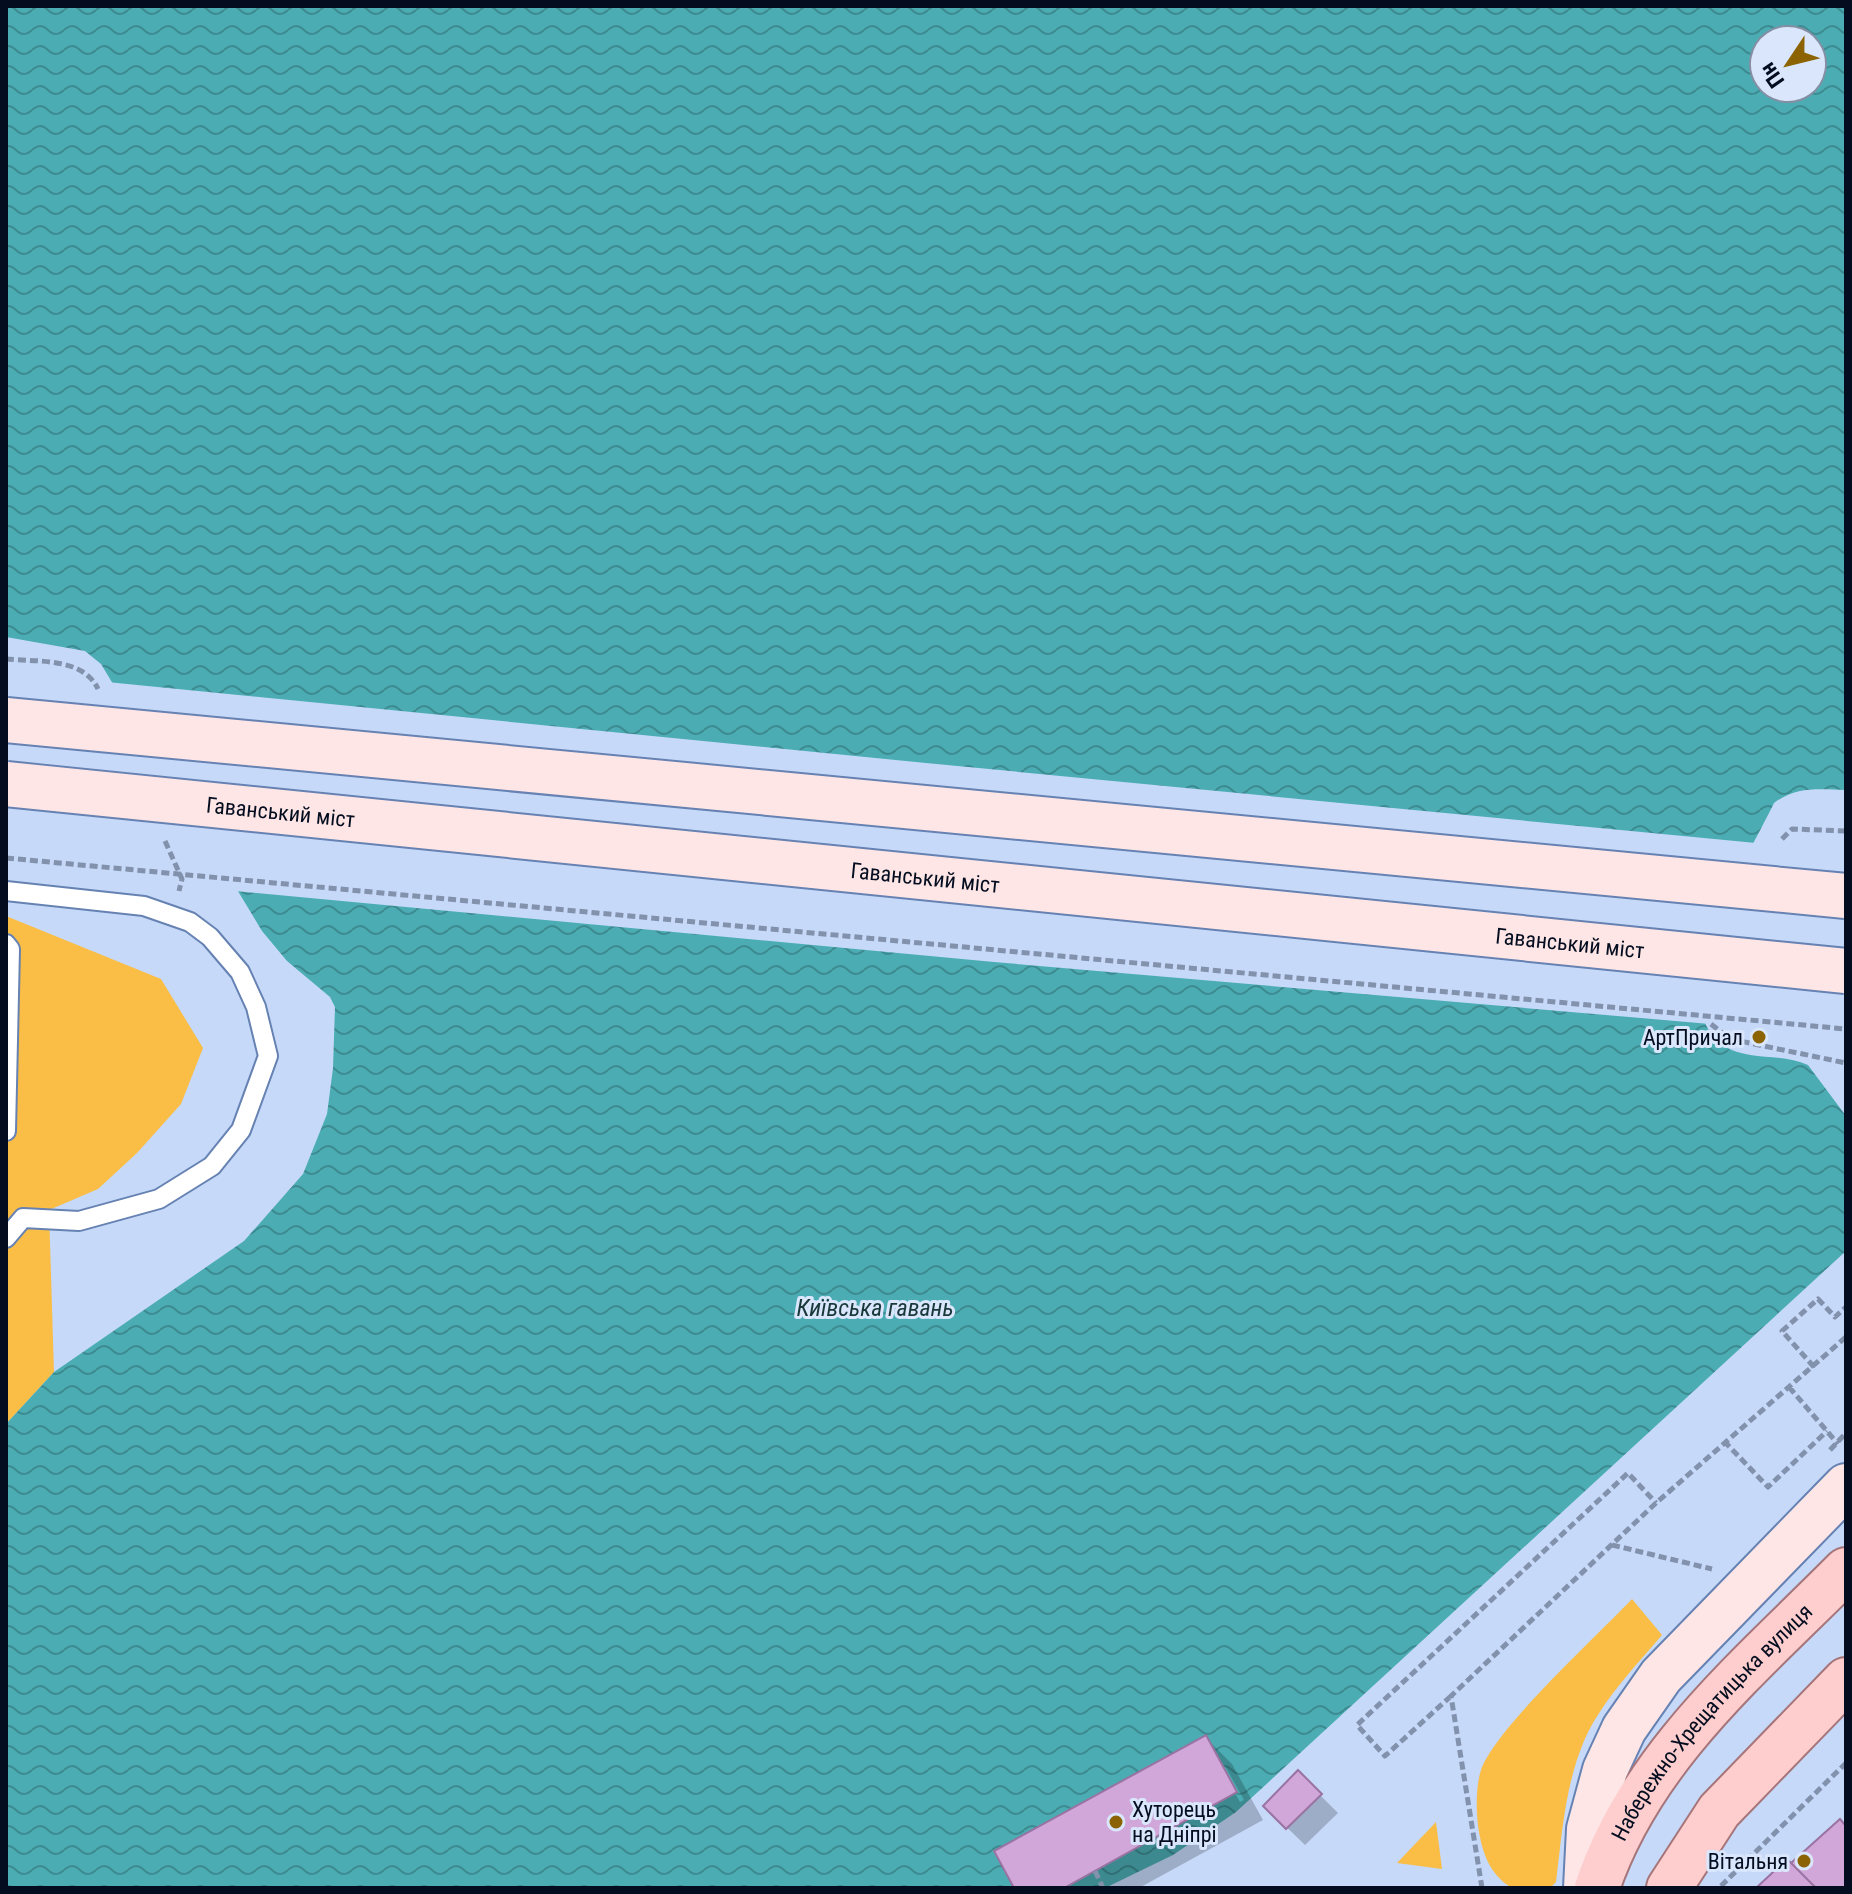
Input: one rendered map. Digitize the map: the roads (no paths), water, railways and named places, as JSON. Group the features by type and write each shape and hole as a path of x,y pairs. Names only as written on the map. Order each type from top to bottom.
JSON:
{"main road":[{"path":"6,720 1846,896"},
{"name":"Гаванський міст","path":"6,784 1846,971"},
{"path":"1586,1888 1589,1829 1605,1770 1624,1729 1661,1676 1846,1486"},
{"name":"Набережно-Хрещатицька вулиця","path":"1597,1888 1617,1836 1664,1758 1846,1570"},
{"path":"1669,1888 1685,1858 1719,1811 1846,1680"}],"lane":[{"path":"6,891 144,906 190,922 210,937 240,972 256,1007 268,1056 241,1130 212,1166 159,1199 79,1221 23,1218 6,1238"},
{"path":"6,944 10,949 6,1131"}],"water":[{"name":"Київська гавань","path":"6,6 1846,6 1846,790 1799,791 1774,803 1715,927 1704,963 1700,996 1706,1025 1724,1046 1743,1054 1787,1059 1808,1065 1846,1116 1846,1251 1236,1812 1173,1855 1105,1888 6,1888 6,1424 54,1372 244,1241 303,1174 327,1114 333,1068 335,1007 330,997 287,961 262,931 101,664 85,651 6,637"}],"place":[{"name":"АртПричал","path":"1759,1037"},
{"name":"Хуторець на Дніпрі","path":"1116,1822"},
{"name":"Вітальня","path":"1804,1861"}]}
